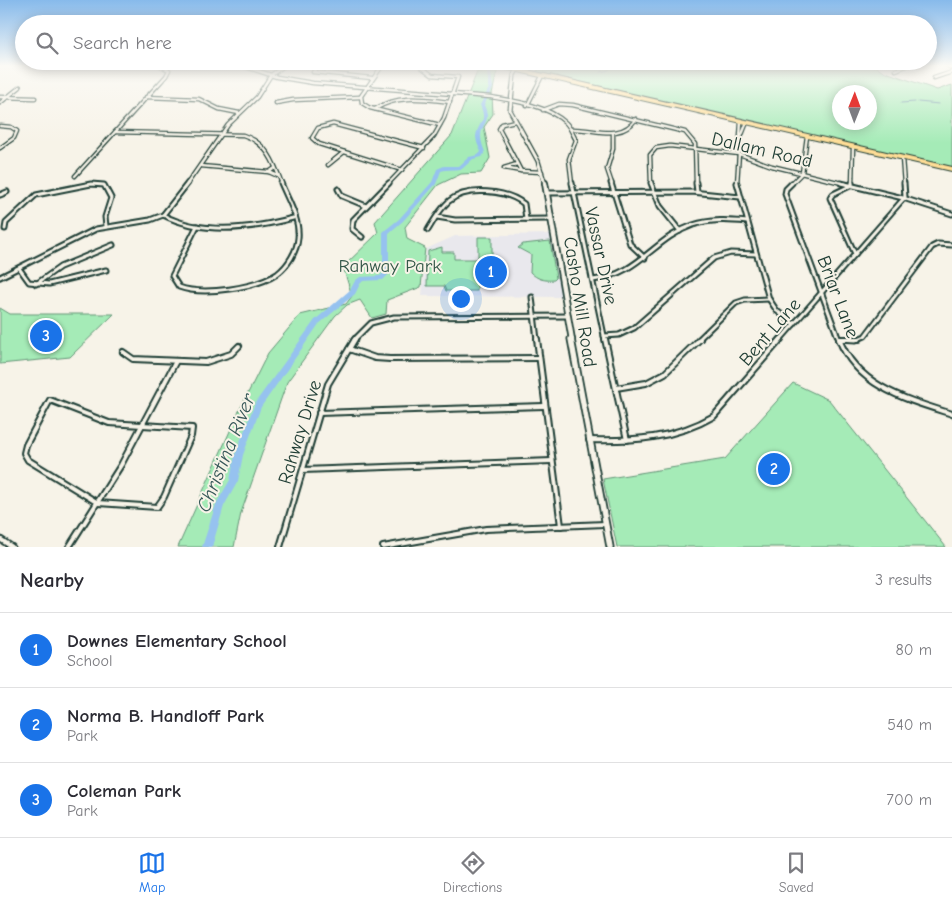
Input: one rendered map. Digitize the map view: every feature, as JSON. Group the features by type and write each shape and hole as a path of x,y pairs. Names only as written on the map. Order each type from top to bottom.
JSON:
{"main road":[{"path":"611,92 952,169"}],"street":[{"path":"0,103 14,92"},
{"path":"74,176 151,92"},
{"path":"0,277 78,237 106,226 150,220 163,214 222,134 260,92"},
{"path":"360,98 364,92"},
{"path":"445,92 484,95 543,110 571,129 588,128 613,133 628,130 636,120"},
{"path":"362,237 354,232 351,224 354,218 424,148 440,125 453,92"},
{"name":"Casho Mill Road","path":"511,92 510,110 538,161 548,193 588,440 610,547"},
{"path":"527,106 534,92"},
{"path":"0,97 35,98"},
{"path":"146,97 199,99 220,109 240,113"},
{"path":"276,103 293,100 360,98"},
{"path":"360,98 364,104 375,109 440,125"},
{"path":"375,109 383,103 393,100 450,102"},
{"path":"543,110 556,105 569,104 685,132 694,140 697,149 694,170 697,192"},
{"path":"515,121 502,124 499,129 520,171"},
{"path":"741,121 737,181 740,197 769,299 777,311 794,325"},
{"path":"741,137 748,122"},
{"path":"402,170 315,141 312,138 312,134 318,128 332,124 341,125 424,148"},
{"path":"0,126 13,128 17,133 14,138 0,148"},
{"name":"Vassar Drive","path":"571,129 576,142 568,165 573,193 627,440"},
{"path":"115,132 243,135 257,138 265,145 276,168 297,226 297,242 285,266 276,275 243,285 195,290 180,288 174,283 172,276 197,226"},
{"path":"613,133 613,146 607,167 630,244 645,258"},
{"path":"802,173 807,136"},
{"name":"Dallam Road","path":"680,230 665,216 648,170 652,151 667,146 739,154 802,173 904,198 952,214"},
{"path":"853,146 852,186 833,194 830,198 855,254"},
{"path":"328,165 344,152"},
{"path":"902,158 904,198"},
{"path":"517,164 504,168 542,172"},
{"path":"200,166 269,172 279,176"},
{"path":"269,172 276,168"},
{"name":"Briar Lane","path":"802,173 786,189 785,194 839,339 850,362 874,383 899,396 952,414"},
{"path":"5,229 6,223 30,198 51,191 91,184 104,185 111,198 105,217 106,226"},
{"path":"338,189 342,196 366,206"},
{"path":"0,195 7,192"},
{"path":"428,230 452,197 472,192 515,197 524,204 526,219"},
{"path":"548,193 697,192 740,197"},
{"name":"Bent Lane","path":"588,440 627,440 684,431 708,420 723,406 822,294 904,198"},
{"path":"163,214 179,224 197,226 258,227 293,218"},
{"path":"437,217 455,220 551,219"},
{"path":"592,280 608,279 622,275 680,230 707,222 747,222"},
{"path":"839,339 856,340 865,336 932,247 938,244 952,245"},
{"path":"36,284 60,267 113,245"},
{"path":"604,336 619,335 634,328 714,258 731,253 756,254"},
{"path":"19,267 29,282 36,284 49,284 106,270"},
{"path":"532,297 544,406 561,526"},
{"path":"616,388 646,383 665,373 736,304 745,300 769,299"},
{"name":"Rahway Drive","path":"280,547 319,413 332,377 363,329 381,319 567,316"},
{"path":"123,352 133,358 176,361 222,360 234,353 239,346"},
{"path":"349,350 376,358 390,359 539,358"},
{"path":"69,547 98,503 176,361"},
{"path":"50,400 105,422 142,425 192,428 193,432 164,497 157,507 98,503 33,464 25,457 26,445 50,400"},
{"path":"319,413 544,406"},
{"path":"303,470 552,461"},
{"path":"383,547 486,529 605,524"},
{"path":"0,538 12,547"}],"shaded area":[{"path":"551,234 561,297 422,296 426,249 455,236"}],"green space":[{"name":"Rahway Park","path":"469,92 493,92 493,114 484,127 490,158 481,173 461,174 438,185 405,227 407,239 425,248 421,287 387,300 386,314 372,318 360,300 347,305 335,316 287,382 241,513 234,547 178,547 239,411 268,353 300,315 346,304 352,296 343,267 378,233 375,222 452,135"},
{"path":"622,92 832,92 832,130 877,130 877,92 952,92 952,168"},
{"path":"478,237 492,237 492,266 478,267"},
{"path":"550,241 556,278 554,280 538,278 530,272 531,255 518,248 523,244"},
{"path":"442,247 442,252 454,252 454,259 477,259 477,267 482,268 483,280 477,281 477,291 446,291 444,286 427,286 428,251"},
{"path":"0,308 10,314 114,314 70,357 0,364"},
{"path":"793,383 829,400 946,547 617,547 603,479 725,459"}],"waterway":[{"name":"Christina River","path":"207,547 220,504 234,481 239,455 258,405 317,322 353,292 357,283 362,279 381,278 386,274 386,232 401,220 434,183 439,170 444,168 460,168 471,158 480,156 483,152 479,143 480,131 486,118 482,105 489,92"},
{"path":"901,103 915,102"},
{"path":"918,102 939,104"}],"place":[{"name":"Downes Elementary School","path":"491,272"},
{"name":"Coleman Park","path":"46,336"},
{"name":"Norma B. Handloff Park","path":"774,469"}]}
